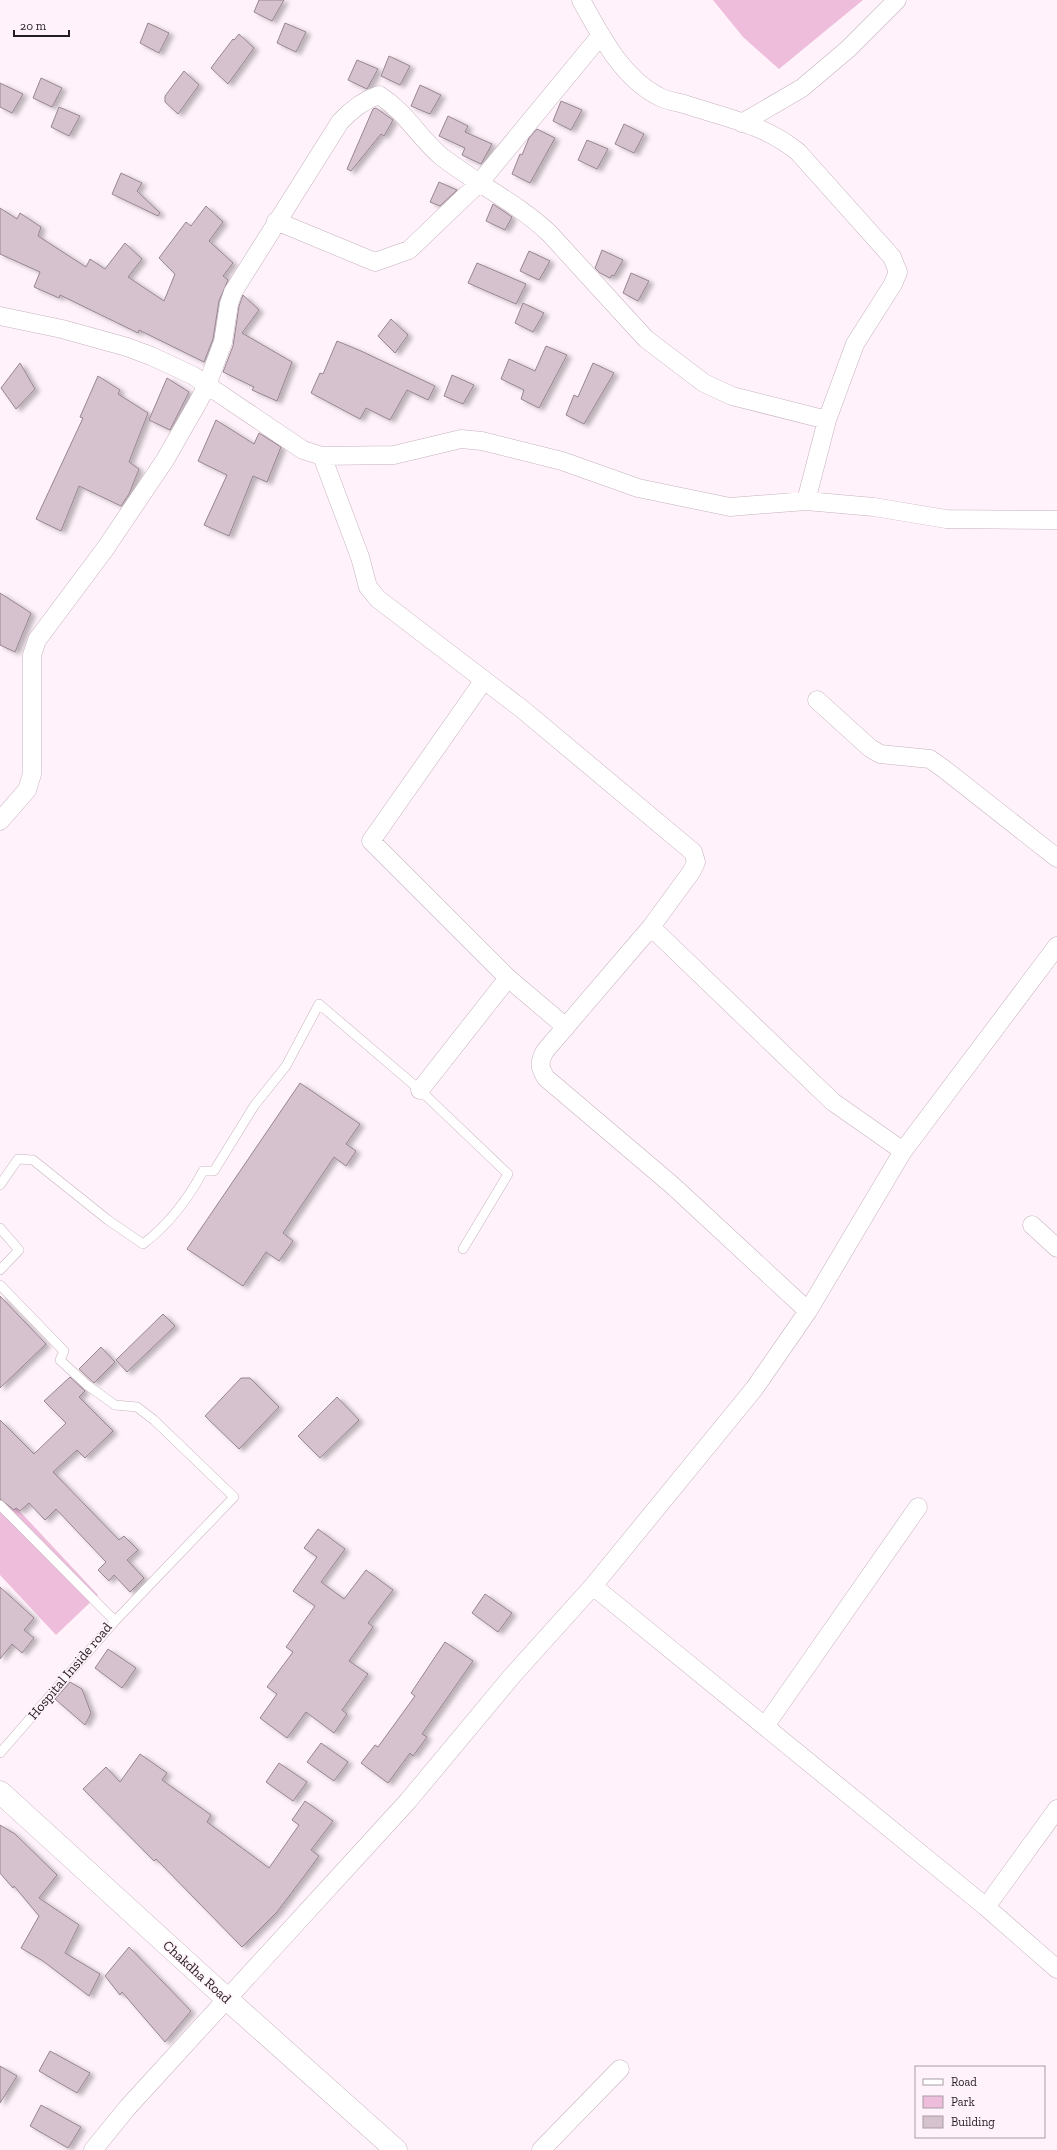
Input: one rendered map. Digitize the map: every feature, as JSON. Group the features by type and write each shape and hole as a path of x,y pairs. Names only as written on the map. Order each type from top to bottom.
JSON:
{"main road":[{"name":"Chakdha Road","path":"0,1792 227,1999 396,2150"}],"street":[{"path":"581,0 601,35 632,76 658,96 742,123 785,140 798,152 892,257 898,272 893,284 855,344 827,420 806,501"},
{"path":"742,123 802,88 848,49 897,0"},
{"path":"276,221 375,262 409,250 480,182 601,35"},
{"path":"0,822 27,790 32,774 32,655 37,640 105,549 165,460 207,385 225,333 229,304 233,292 276,221 340,122 348,113 369,98 380,95 404,114 426,141 442,157 534,219 549,233 646,339 704,382 732,396 827,420"},
{"path":"0,316 127,347 172,365 207,385 304,450 322,456 394,455 462,439 482,441 562,461 638,488 730,507 806,501 874,507 946,519 1057,520"},
{"path":"322,456 360,557 368,586 378,599 522,710 693,852 696,862 692,871 651,927 540,1059 540,1068 546,1078 672,1185 808,1311"},
{"path":"484,680 371,841 508,978 566,1027"},
{"path":"817,700 870,748 880,754 930,759 935,762 1057,858"},
{"path":"651,927 833,1102 903,1152"},
{"path":"93,2150 128,2107 408,1801 512,1676 593,1586 754,1389 808,1311 903,1152 1057,946"},
{"path":"420,1090 508,978"},
{"path":"1032,1225 1057,1248"},
{"path":"765,1726 918,1507"},
{"path":"593,1586 986,1907 1057,1969"},
{"path":"986,1907 1057,1809"},
{"path":"541,2150 620,2069"}],"lane":[{"path":"0,1185 18,1160 33,1160 108,1220 143,1244 157,1233 191,1193 203,1170 214,1171 254,1106 286,1066 319,1004 420,1090 508,1174 462,1249"},
{"path":"0,1228 19,1250 0,1270"},
{"path":"0,1285 64,1351 60,1360 87,1385 115,1405 137,1407 154,1420 234,1497 115,1621"},
{"name":"Hospital Inside road","path":"0,1505 115,1621 0,1753"}],"green space":[{"path":"713,0 863,0 779,69 743,37"},
{"path":"0,1490 98,1595 56,1635 0,1575"}],"building":[{"path":"259,0 284,0 272,21 254,12"},
{"path":"148,23 169,33 159,53 140,43"},
{"path":"285,23 306,32 296,52 277,43"},
{"path":"239,34 254,48 228,84 211,68 233,39 234,40"},
{"path":"389,56 410,66 400,85 381,76"},
{"path":"357,60 378,69 367,89 348,80"},
{"path":"184,71 199,85 178,114 165,102 165,96"},
{"path":"41,78 62,88 52,107 33,98"},
{"path":"0,83 23,94 12,113 0,107"},
{"path":"420,85 441,95 430,114 411,106"},
{"path":"561,101 582,110 571,130 553,121"},
{"path":"59,107 80,116 69,136 51,127"},
{"path":"376,108 393,120 384,136 381,134 351,171 347,169 373,109"},
{"path":"448,116 468,126 465,132 492,144 481,164 462,155 465,148 439,136"},
{"path":"624,124 644,134 634,153 615,144"},
{"path":"537,129 555,138 530,183 512,174 520,154 522,155 529,138"},
{"path":"587,140 608,149 597,169 578,160"},
{"path":"121,173 142,183 137,191 160,213 158,216 112,194"},
{"path":"439,182 457,190 440,206 430,202"},
{"path":"493,204 512,217 505,230 486,221"},
{"path":"206,206 223,222 209,241 233,263 223,276 228,280 219,301 213,339 204,362 139,330 138,333 60,295 59,298 34,287 40,272 0,254 0,208 17,219 20,213 41,227 38,236 86,267 90,259 105,269 125,243 142,259 128,277 164,301 175,274 159,258 186,222 191,226"},
{"path":"602,250 623,260 614,276 612,275 610,278 600,273 595,268"},
{"path":"529,251 550,261 539,280 520,271"},
{"path":"477,263 526,284 516,304 468,283"},
{"path":"631,273 649,281 638,301 623,293"},
{"path":"243,295 259,310 242,333 292,362 277,401 252,390 254,387 223,372 233,346 239,306"},
{"path":"523,303 544,313 533,332 515,323"},
{"path":"391,319 408,335 395,353 378,336"},
{"path":"337,341 435,386 428,400 407,390 390,420 366,408 360,419 311,393 320,373 323,374"},
{"path":"546,346 567,355 539,408 521,399 524,390 501,379 509,359 535,371"},
{"path":"20,363 35,389 16,409 1,388"},
{"path":"593,363 614,373 584,424 566,415 574,395 578,397"},
{"path":"452,375 474,385 463,404 444,396"},
{"path":"98,376 120,390 118,394 148,413 129,462 139,469 129,494 121,506 79,486 61,531 36,519 83,418 80,417"},
{"path":"167,378 189,392 170,430 149,420"},
{"path":"216,420 254,444 259,433 281,447 267,482 253,476 229,536 204,525 227,475 198,461"},
{"path":"0,593 31,613 15,652 0,645"},
{"path":"300,1083 360,1124 346,1144 356,1151 346,1166 334,1157 283,1233 293,1241 279,1261 266,1252 243,1286 187,1249"},
{"path":"0,1296 46,1344 0,1388"},
{"path":"163,1314 175,1326 127,1372 116,1360"},
{"path":"101,1347 115,1362 94,1383 79,1369"},
{"path":"70,1377 85,1391 79,1397 113,1431 85,1458 77,1450 53,1472 119,1540 124,1536 138,1550 127,1560 144,1578 130,1592 114,1575 109,1581 98,1570 106,1562 56,1509 45,1520 29,1503 20,1511 16,1508 14,1510 0,1499 0,1420 34,1454 66,1423 44,1401"},
{"path":"241,1378 250,1378 279,1407 239,1449 205,1416"},
{"path":"337,1397 359,1420 320,1458 298,1436"},
{"path":"318,1529 345,1549 321,1582 344,1599 366,1570 393,1590 368,1623 373,1627 349,1661 368,1674 342,1710 347,1714 334,1733 306,1712 287,1738 260,1718 277,1694 267,1687 293,1652 286,1647 315,1606 293,1591 317,1557 304,1548"},
{"path":"0,1587 34,1618 24,1630 34,1638 22,1653 12,1644 0,1659"},
{"path":"485,1594 512,1613 498,1632 472,1613"},
{"path":"445,1642 473,1661 422,1734 427,1737 413,1756 410,1753 388,1783 361,1763 375,1745 378,1747 415,1696 411,1693"},
{"path":"108,1649 136,1668 122,1688 95,1668"},
{"path":"70,1682 82,1689 91,1713 85,1725 55,1699"},
{"path":"321,1743 348,1762 334,1781 307,1762"},
{"path":"140,1754 167,1773 162,1780 211,1815 207,1822 269,1868 299,1825 292,1820 305,1801 333,1821 311,1850 319,1856 277,1912 242,1947 156,1859 154,1861 83,1789 106,1767 120,1782"},
{"path":"279,1763 307,1782 293,1801 266,1782"},
{"path":"0,1825 15,1834 57,1875 39,1898 79,1925 65,1953 100,1974 89,1996 43,1961 21,1948 39,1916 14,1886 13,1888 0,1873"},
{"path":"129,1947 191,2011 165,2042 122,1992 120,1995 105,1976"},
{"path":"50,2051 90,2073 77,2093 39,2071"},
{"path":"0,2066 17,2076 0,2103"},
{"path":"41,2105 81,2127 68,2148 30,2126"}]}
